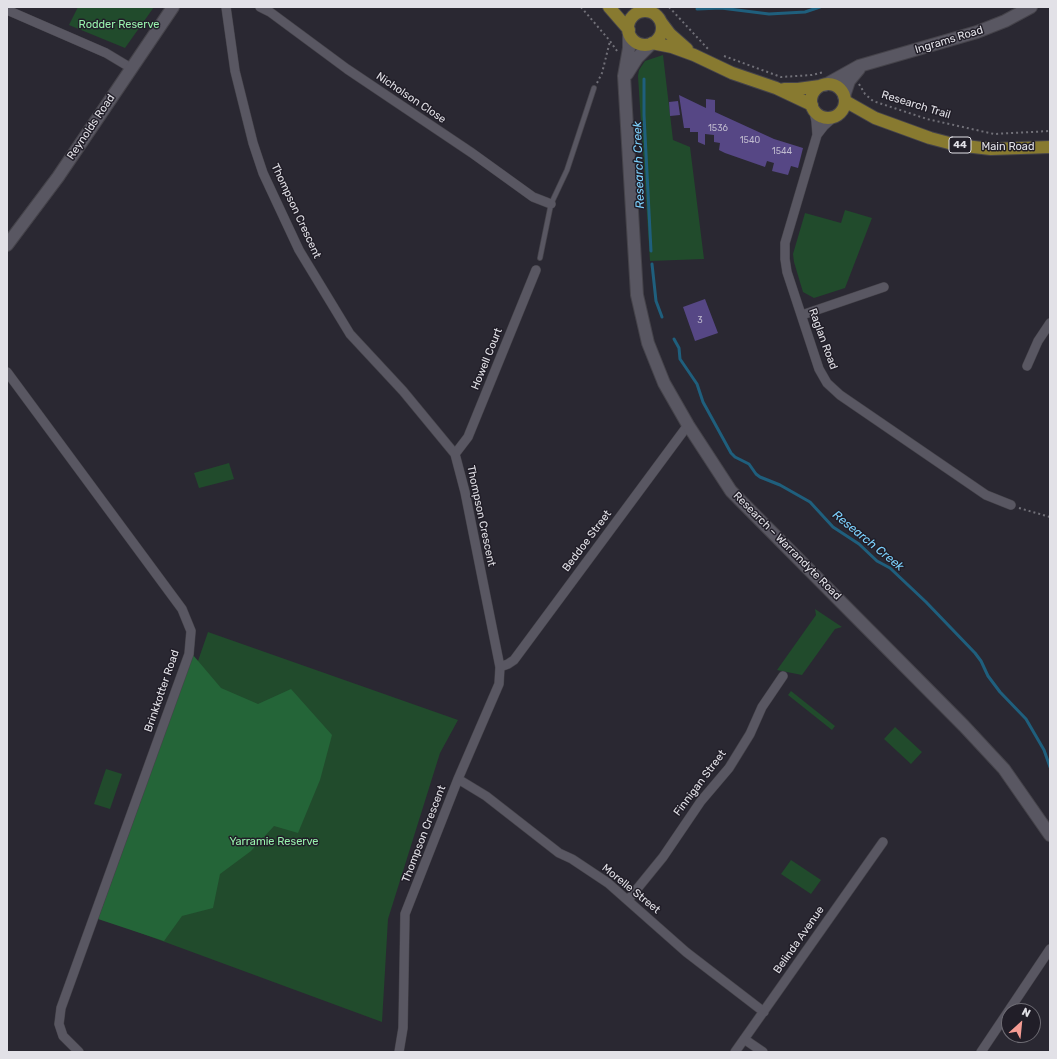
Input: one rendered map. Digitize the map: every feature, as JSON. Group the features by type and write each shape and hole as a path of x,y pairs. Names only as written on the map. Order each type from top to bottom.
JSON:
{"main road":[{"name":"Reynolds Road","path":"7,245 58,177 173,7"},
{"path":"609,7 629,31 634,40 638,43 672,47 694,55 732,73 776,88 812,107 824,118 837,115 842,110 849,75"},
{"path":"627,7 655,15 675,40 694,55"},
{"name":"Ingrams Road","path":"822,85 849,75 854,68 977,32 1005,21 1031,7"},
{"path":"629,31 630,22 635,15 647,12"},
{"path":"652,44 661,34 662,26 660,22"},
{"name":"Research – Warrandyte Road","path":"629,31 629,48 624,71 637,295 648,343 664,383 688,425 731,491 964,726 1004,769 1050,835"},
{"name":"Research – Warrandyte Road","path":"625,81 634,62 652,44"},
{"path":"776,88 798,89 830,84 839,88 845,98"},
{"path":"812,107 812,96 816,89 822,85"},
{"name":"Main Road","path":"845,98 875,118 930,138 965,146 991,149 1050,147"},
{"name":"Main Road","path":"837,115 875,118"}],"street":[{"name":"Thompson Crescent","path":"227,7 235,72 253,143 263,173 298,250 350,334 403,391 455,454 465,492 500,667 500,684 458,779 405,914 403,1028 399,1052"},
{"name":"Nicholson Close","path":"260,7 270,12 347,69 534,197 551,204"},
{"path":"7,10 106,53 131,68"},
{"name":"Raglan Road","path":"812,107 816,121 817,135 785,243 785,259 787,272 819,369 827,383 840,395 986,495 1011,506"},
{"name":"Raglan Road","path":"817,135 824,126 837,115"},
{"name":"Howell Court","path":"455,454 468,437 536,270"},
{"path":"802,315 884,288"},
{"path":"1027,366 1038,341 1050,323"},
{"name":"Brinkkotter Road","path":"7,372 182,609 191,631 189,654 61,1008 58,1024 63,1036 79,1052"},
{"name":"Beddoe Street","path":"500,667 514,660 688,425"},
{"name":"Finnigan Street","path":"628,900 663,857 701,801 728,768 750,734 762,707 783,676"},
{"name":"Morelle Street","path":"458,779 486,796 559,853 572,859 608,883 686,952 764,1012"},
{"name":"Belinda Avenue","path":"735,1052 883,842"},
{"path":"981,1052 1050,949"},
{"path":"744,1039 763,1052"}],"lane":[{"path":"540,258 551,204 567,170 594,88"}],"path":[{"path":"581,7 610,41 617,52"},
{"path":"669,7 710,51"},
{"path":"594,88 602,73 610,41"},
{"path":"718,54 781,77 812,75 837,70 849,75"},
{"name":"Research Trail","path":"849,75 857,80 866,94 873,100 927,119 994,134 1050,130"},
{"path":"1011,506 1050,517"}],"green space":[{"name":"Rodder Reserve","path":"78,7 154,7 125,48 69,25"},
{"path":"663,55 673,140 690,147 704,259 650,261 638,76 639,70 645,61"},
{"path":"845,210 872,218 845,288 814,298 803,292 793,254 805,213 841,223"},
{"path":"229,463 234,479 199,488 194,473"},
{"path":"815,609 842,627 835,629 802,675 777,670 816,615"},
{"name":"Yarramie Reserve","path":"208,632 458,720 440,753 388,919 382,1022 108,921"},
{"path":"193,655 221,688 258,704 291,689 332,735 320,780 298,833 274,826 251,851 220,874 213,908 182,916 164,941 98,919"},
{"path":"791,691 835,726 832,730 788,695"},
{"path":"895,727 922,752 911,764 884,739"},
{"path":"106,769 122,774 110,809 94,804"},
{"path":"791,860 821,880 811,894 781,874"}],"building":[{"path":"679,95 706,108 706,99 715,100 715,112 774,139 803,148 798,168 791,166 788,175 772,171 774,163 767,161 765,167 725,153 719,150 720,143 714,142 714,135 705,134 705,145 698,142 698,132 690,132 690,128 684,128"},
{"path":"678,101 680,115 670,116 669,102"},
{"path":"705,299 718,333 695,341 683,307"}],"waterway":[{"path":"697,9 721,8 769,14 805,12 820,7"},
{"name":"Research Creek","path":"644,79 644,115 651,251"},
{"name":"Research Creek","path":"652,264 656,301 662,317"},
{"name":"Research Creek","path":"674,339 679,348 680,359 697,384 703,402 731,453 735,457 749,464 760,477 780,485 810,502 833,527 859,544 877,561 890,568 926,602 975,653 981,661 988,676 1000,692 1026,719 1044,750 1050,767"}]}
